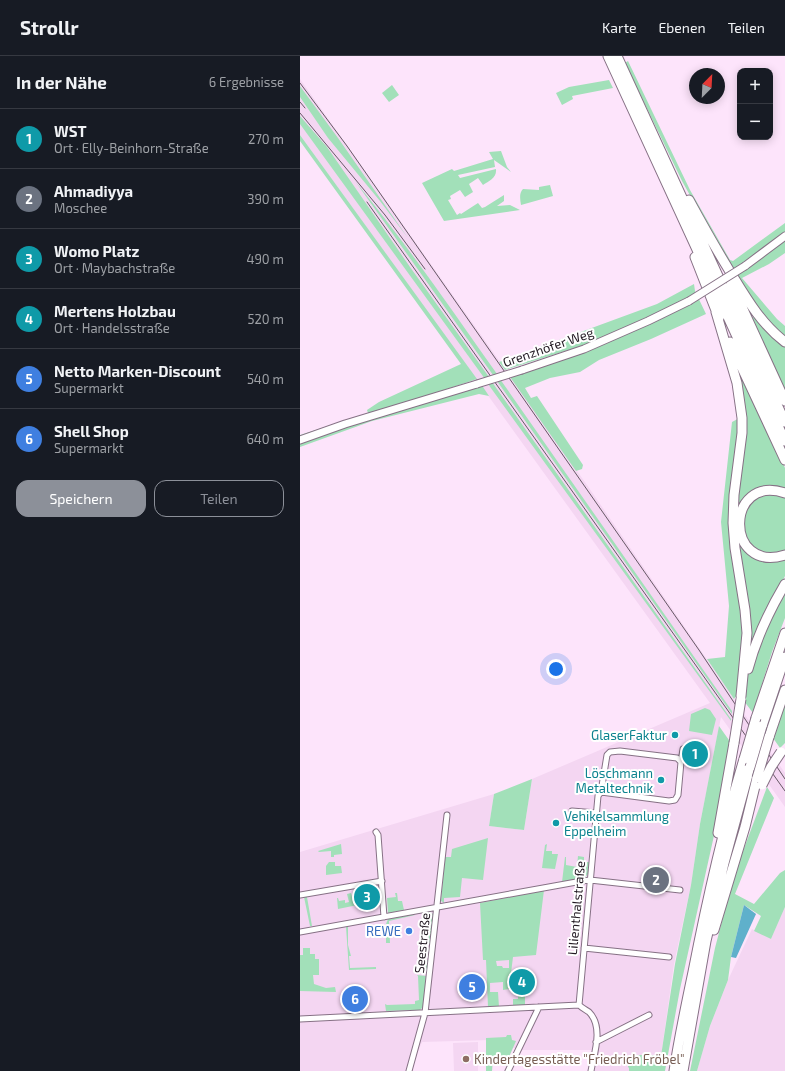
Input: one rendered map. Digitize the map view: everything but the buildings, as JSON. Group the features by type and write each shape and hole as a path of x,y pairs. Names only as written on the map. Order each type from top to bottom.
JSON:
{"highway":[{"path":"608,56 785,441"},
{"path":"617,56 785,422"},
{"path":"670,171 686,196 713,245 763,323 785,342"},
{"path":"688,228 689,242 716,312 785,460"},
{"path":"713,245 785,401"},
{"path":"712,881 711,870 741,698 747,633 733,523 734,495 742,433 742,418 737,383 716,312"},
{"path":"785,493 770,490 754,496 743,508 739,526 741,536 746,545 756,553 774,558 785,555"},
{"path":"741,698 752,654 761,630 785,584"},
{"path":"674,1071 712,881 729,809 756,718 785,633"},
{"path":"683,1071 701,965 724,863 762,726 785,657"},
{"path":"701,965 712,938 760,781 769,738 785,690"},
{"path":"760,781 783,750"}],"main road":[{"name":"Grenzhöfer Weg","path":"300,440 345,424 522,370 584,349 689,301 745,266 785,236"}],"street":[{"path":"601,792 669,801 675,800 678,795 683,749"},
{"name":"Lilienthalstraße","path":"579,1005 598,796 601,792 607,755 610,752 616,751 678,758 681,762"},
{"path":"572,811 596,814"},
{"name":"Seestraße","path":"409,1071 425,1013 447,815"},
{"path":"376,832 378,835 384,917"},
{"path":"300,932 590,880 680,890"},
{"path":"300,895 382,881"},
{"path":"584,948 669,957"},
{"path":"300,1019 579,1005 590,1013 597,1030 591,1071"},
{"path":"508,1071 539,1007"},
{"path":"596,1042 649,1015"}],"shaded area":[{"path":"300,79 587,485 785,773 785,807 721,717 700,824 691,885 674,964 659,1071 594,1071 597,1050 520,1050 490,1040 422,1042 410,1071 300,1071 300,852 494,794 489,826 524,830 532,779 710,703 300,135"},
{"path":"785,907 785,1071 697,1071 710,1026 728,980 752,929 771,939"},
{"name":"Kindertagesstätte \"Friedrich Fröbel\"","path":"478,1042 478,1071 454,1071 453,1043"}],"green space":[{"path":"628,61 690,190 730,260 733,261 785,223 785,234 732,271 682,181 625,63"},
{"path":"609,80 613,88 572,96 573,99 562,105 556,93 569,87"},
{"path":"392,85 399,95 389,102 382,93"},
{"path":"300,86 408,238 380,201 328,138 300,97"},
{"path":"300,116 327,147 410,267 489,377 485,379 300,124"},
{"path":"300,135 477,379 300,438 300,435 368,413 367,410 379,402 461,364 300,141"},
{"path":"501,151 507,167 511,172 494,160 495,167 458,175 460,178 496,169 494,177 483,185 478,178 469,184 473,192 465,197 460,190 450,196 451,199 448,200 457,215 478,203 482,208 485,207 504,195 504,201 497,206 510,205 520,210 444,221 422,183 452,169 454,171 493,159 489,152"},
{"path":"355,181 410,252 497,374 493,375"},
{"path":"550,185 553,196 521,205 520,194 523,189 539,190 539,187"},
{"path":"785,240 785,253 769,264 742,278 777,319 785,326 785,338 770,326 736,276"},
{"path":"694,284 695,291 706,314 651,339 599,360 580,372 550,378 525,388 531,398 537,396 583,465 582,469 576,471 510,377 600,340 505,370 499,362 657,304"},
{"path":"748,314 758,320 785,345 785,393"},
{"path":"733,354 785,468 785,576 737,695 734,699 707,659 725,657 729,606 721,522 732,422 745,415"},
{"path":"500,379 732,711 732,714 497,381"},
{"path":"492,382 731,719 731,721 488,384"},
{"path":"481,384 489,396 479,394 372,421 300,447 300,443 330,431"},
{"path":"785,589 785,618 772,652 753,713 744,701 748,674 757,647"},
{"path":"785,699 785,743 780,748 773,738"},
{"path":"705,708 710,710 716,719 712,735 689,731 691,714"},
{"path":"719,726 731,743 715,831 680,989 665,1071 629,1071 629,1059 635,1058 635,1055 661,1056 675,964 691,885 700,824"},
{"path":"532,779 524,830 489,826 494,794"},
{"path":"767,787 774,798 735,894 754,904 780,873 785,870 785,907 771,939 754,931 761,916 744,905 731,957 728,980 710,1026 697,1071 690,1071 715,948 734,875"},
{"path":"488,838 483,880 462,878 460,897 444,898 444,903 441,901 445,857 451,857 452,849"},
{"path":"341,844 342,854 334,855 334,857 331,857 331,851 318,851"},
{"path":"547,844 546,851 552,851 552,854 558,854 555,869 542,868 545,845"},
{"path":"578,856 584,857 584,862 589,862 589,872 585,878 562,882 565,857 566,865 577,867"},
{"path":"329,862 335,862 335,866 341,866 342,873 326,875 326,866"},
{"path":"544,890 536,955 513,957 509,989 503,990 503,982 490,983 490,992 498,992 499,1007 488,1007 486,960 483,960 480,903","holes":["509,960 509,968 497,966 496,961"]},
{"path":"351,893 354,905 382,900 338,909 337,898 339,901 345,900 345,903 349,902 347,894"},
{"path":"395,893 397,893 398,901 402,901 404,910 388,913 387,898 396,897"},
{"path":"304,897 307,897 312,926 310,926"},
{"path":"427,912 433,914 427,970 426,970 425,960 428,960 429,945"},
{"path":"415,915 389,921 390,943 386,943 386,924 388,919"},
{"path":"348,926 348,945 351,956 349,956 350,968 376,967 376,969 349,970 346,927"},
{"path":"303,948 310,948 310,954 315,954 315,959 319,959 319,975 313,975 314,984 326,988 335,987 336,992 300,991 300,955 303,955"},
{"path":"417,975 426,976 423,1007 420,1010 386,1011 385,1004 415,1004 415,1001 419,1000"},
{"path":"518,996 525,996 525,1006 513,1006 513,999 518,999"},
{"path":"507,1035 511,1035 512,1040 516,1041 509,1057 493,1059 492,1071 486,1071 486,1038 506,1037"}],"water":[{"path":"744,905 756,914 736,958 731,957"}],"railway":[{"path":"300,83 347,146 699,650 785,779"},
{"path":"300,102 305,108"},
{"path":"300,113 385,215 425,269"},
{"path":"367,202 785,791"}],"place":[{"name":"GlaserFaktur","path":"675,735"},
{"name":"WST","path":"695,754"},
{"name":"Löschmann Metaltechnik","path":"661,780"},
{"name":"Vehikelsammlung Eppelheim","path":"556,823"},
{"name":"Ahmadiyya","path":"656,880"},
{"name":"Womo Platz","path":"367,897"},
{"name":"REWE","path":"409,931"},
{"name":"Mertens Holzbau","path":"522,982"},
{"name":"Netto Marken-Discount","path":"472,987"},
{"name":"Shell Shop","path":"355,999"},
{"name":"Kindertagesstätte \"Friedrich Fröbel\"","path":"466,1059"}]}
